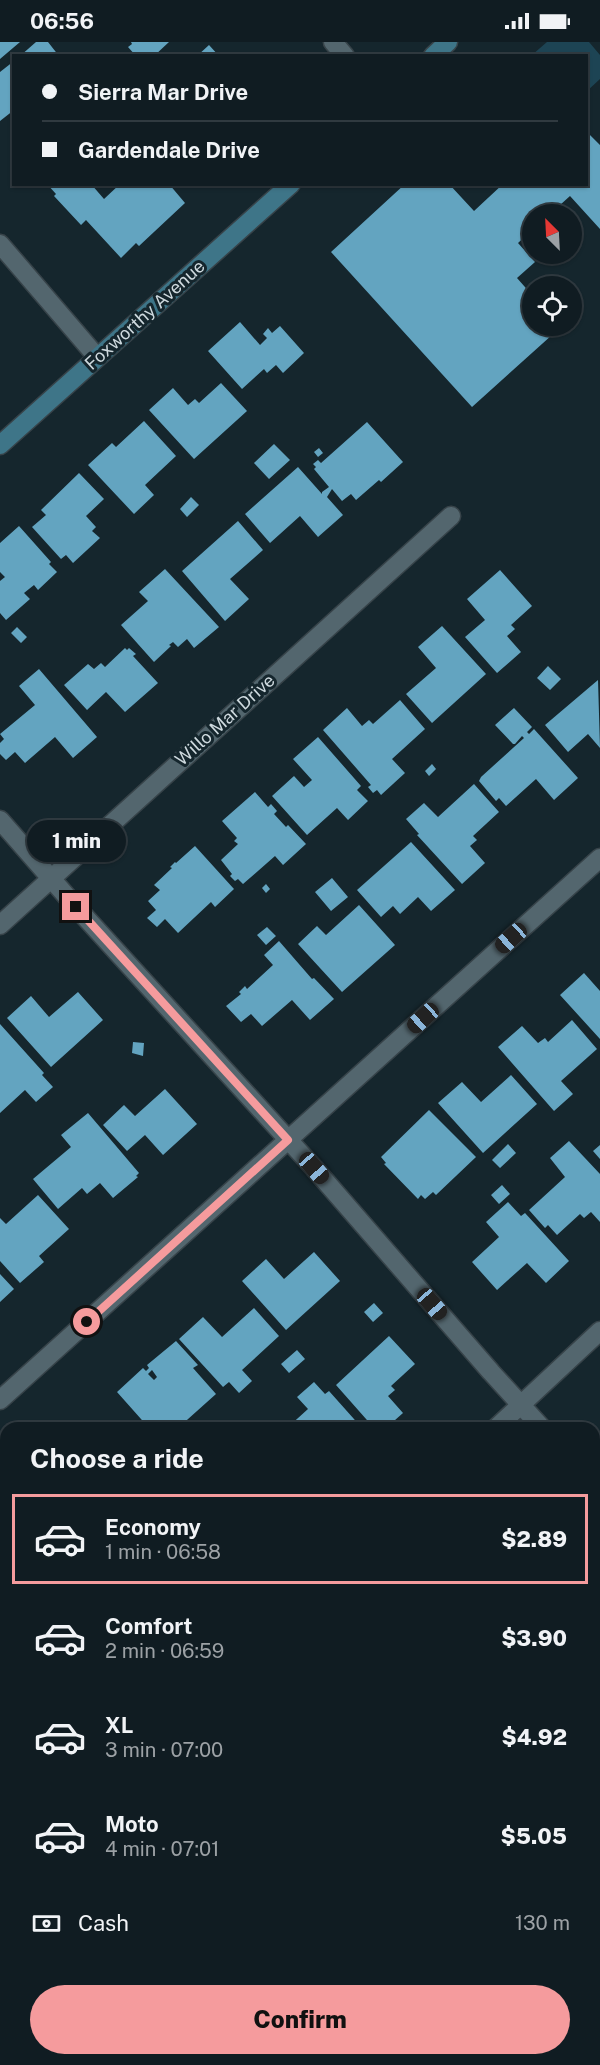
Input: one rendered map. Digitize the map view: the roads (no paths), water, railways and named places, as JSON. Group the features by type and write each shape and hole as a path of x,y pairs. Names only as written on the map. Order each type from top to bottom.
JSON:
{"street":[{"path":"333,42 343,54"},
{"path":"435,54 448,42"},
{"name":"Foxworthy Avenue","path":"0,445 289,186"},
{"path":"0,244 97,357"},
{"name":"Willo Mar Drive","path":"0,925 451,516"},
{"path":"0,820 288,1140 537,1422"},
{"path":"0,1400 600,858"},
{"path":"503,1422 600,1331"}]}
